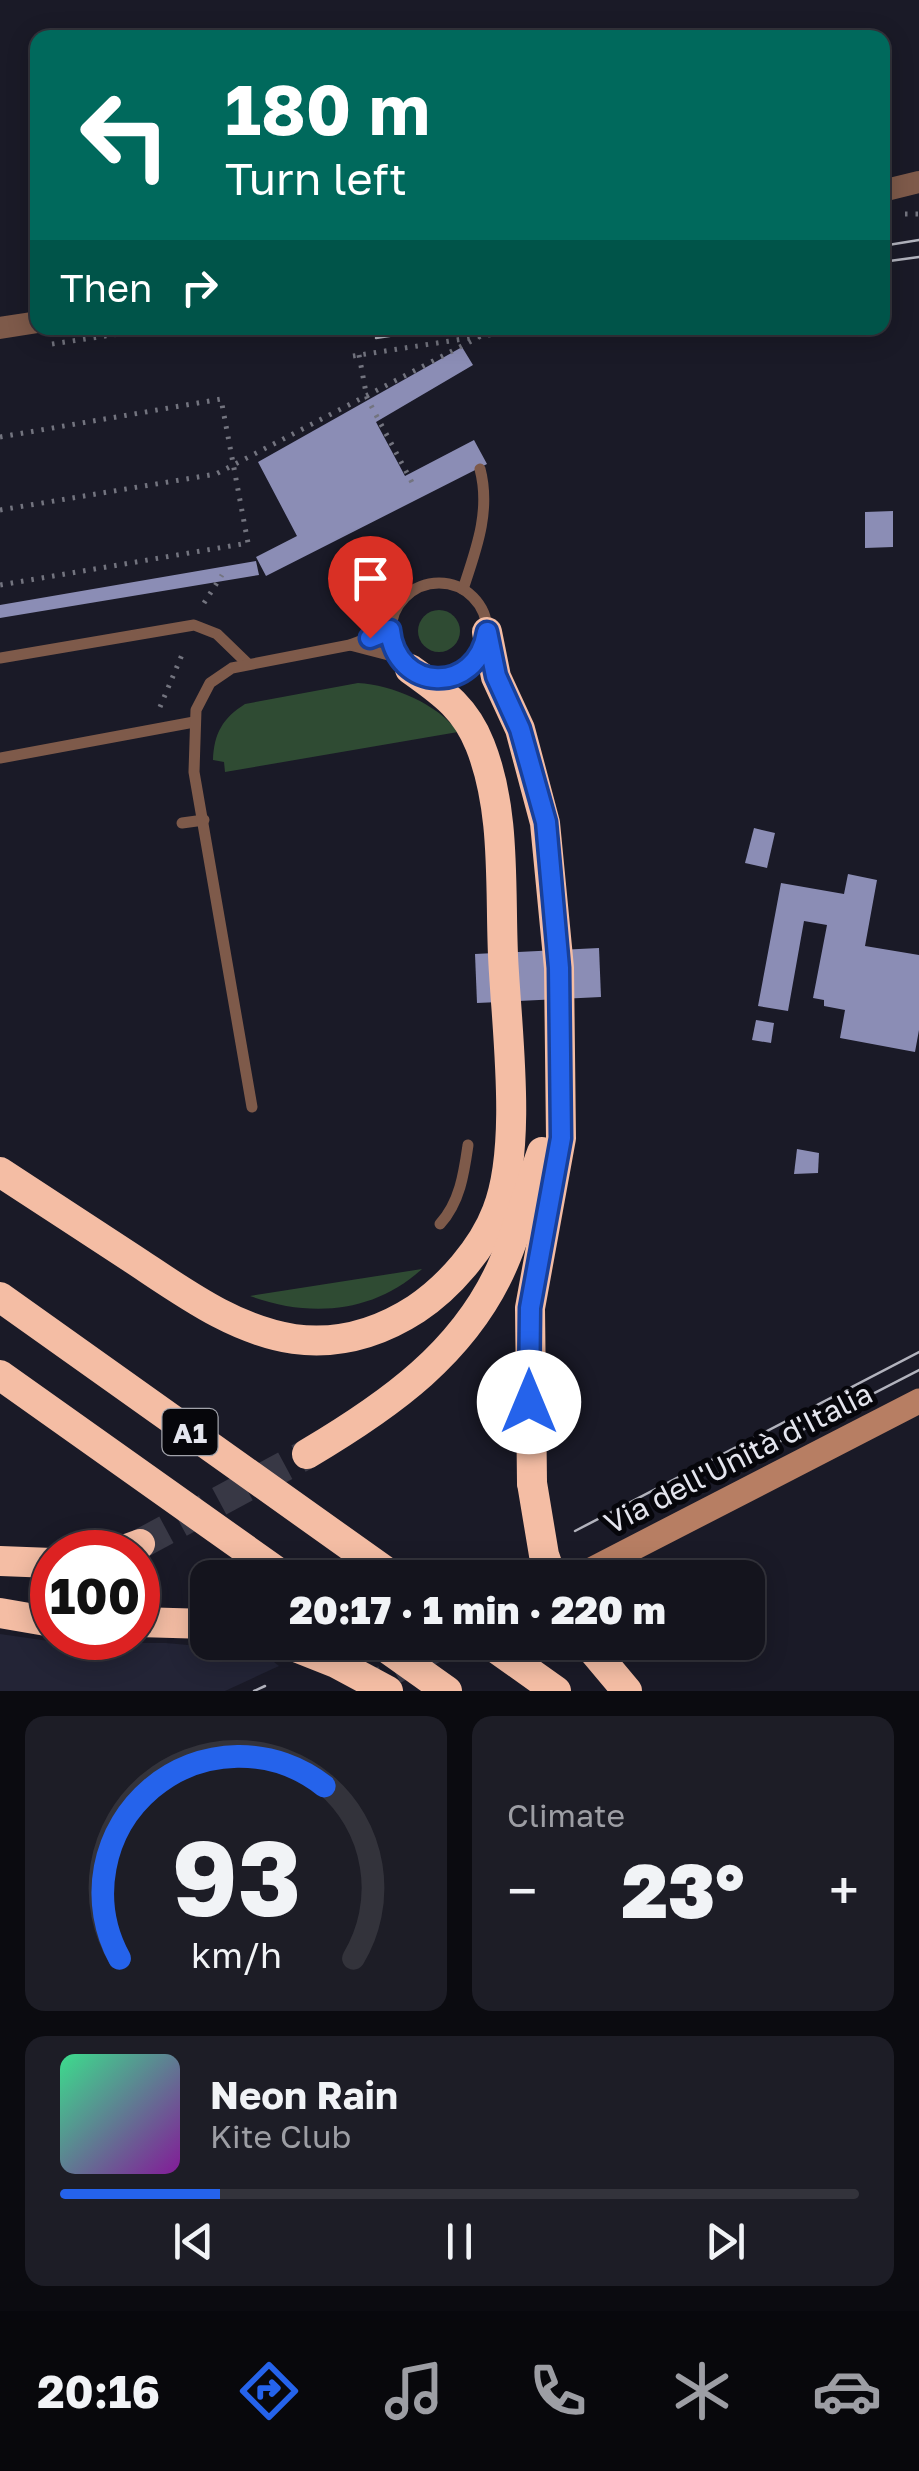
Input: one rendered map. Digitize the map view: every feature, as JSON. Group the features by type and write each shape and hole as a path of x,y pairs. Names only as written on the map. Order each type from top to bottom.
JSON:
{"highway":[{"path":"487,632 496,676 520,729 546,822 559,968 561,1138 530,1308 532,1483 545,1560"},
{"path":"0,1172 223,1315 278,1336 324,1340 376,1331 430,1300 457,1272 498,1209 507,1165 511,1096 494,783 479,742 457,703 405,664"},
{"path":"307,1454 380,1410 418,1380 455,1340 491,1288 504,1262 546,1140 559,968"},
{"name":"A1","path":"0,1296 371,1560"},
{"name":"A1","path":"0,1375 261,1560"},
{"path":"0,1562 30,1563"},
{"path":"0,1613 30,1618"},
{"path":"160,1623 190,1623"},
{"path":"328,1660 388,1691"},
{"path":"403,1660 447,1691"},
{"path":"512,1660 552,1689"},
{"path":"600,1660 627,1691"}],"street":[{"path":"0,328 30,333"},
{"name":"Via dell'Unità d'Italia","path":"610,1560 919,1401"}],"lane":[{"path":"463,589 483,520 485,497 480,470"},
{"path":"350,645 440,679 456,676 479,657 487,632 481,608 463,589 438,583 414,591 396,610 390,630 405,664"},
{"path":"0,658 194,626 217,634 248,664"},
{"path":"252,1107 194,772 194,722 199,700 210,683 232,668 350,645 390,630"},
{"path":"0,758 194,722"},
{"path":"182,823 204,820"},
{"path":"440,1224 459,1191 468,1145"}],"path":[{"path":"414,488 367,398 356,356 483,335"},
{"path":"0,510 216,474 483,335"},
{"path":"0,437 221,399 248,544 0,585"},
{"path":"204,603 222,575"},
{"path":"160,707 184,650"}],"shaded area":[{"path":"0,1634 30,1638 30,1660 160,1660 160,1643 166,1643 190,1645 190,1660 272,1660 279,1666 225,1691 0,1691"}],"green space":[{"path":"439,610 454,616 460,631 454,646 439,652 424,646 418,631 424,616"},
{"path":"358,683 413,698 439,713 458,732 225,772 224,762 213,760 221,727 245,704"},
{"path":"422,1269 383,1295 340,1307 295,1307 250,1296"}],"building":[{"path":"462,347 473,365 376,422 405,476 474,440 487,464 266,576 256,557 297,536 258,462"},
{"path":"893,511 893,547 865,548 865,512"},
{"path":"256,561 259,575 0,618 0,605"},
{"path":"754,828 775,833 767,868 745,863"},
{"path":"848,874 877,880 865,946 919,955 919,1030 915,1052 840,1038 845,1010 824,1006 824,1000 813,998 827,925 804,921 788,1011 758,1006 781,883 844,894"},
{"path":"599,948 601,997 477,1003 475,954"},
{"path":"756,1020 774,1023 771,1043 752,1040"},
{"path":"797,1149 819,1153 818,1173 794,1174"}],"tunnel":[{"path":"160,1533 307,1454"},
{"path":"362,1689 417,1660"}],"tram line":[{"path":"890,245 919,240"},
{"path":"890,261 919,257"},
{"path":"376,338 396,335"},
{"path":"575,1531 919,1352"},
{"path":"717,1474 919,1370"},
{"path":"254,1691 265,1686"}],"route":[{"path":"370,638 390,630 400,658 410,669 440,679 469,668 485,646 487,632 496,676 520,729 546,822 559,968 561,1138 530,1308 529,1402"}]}
